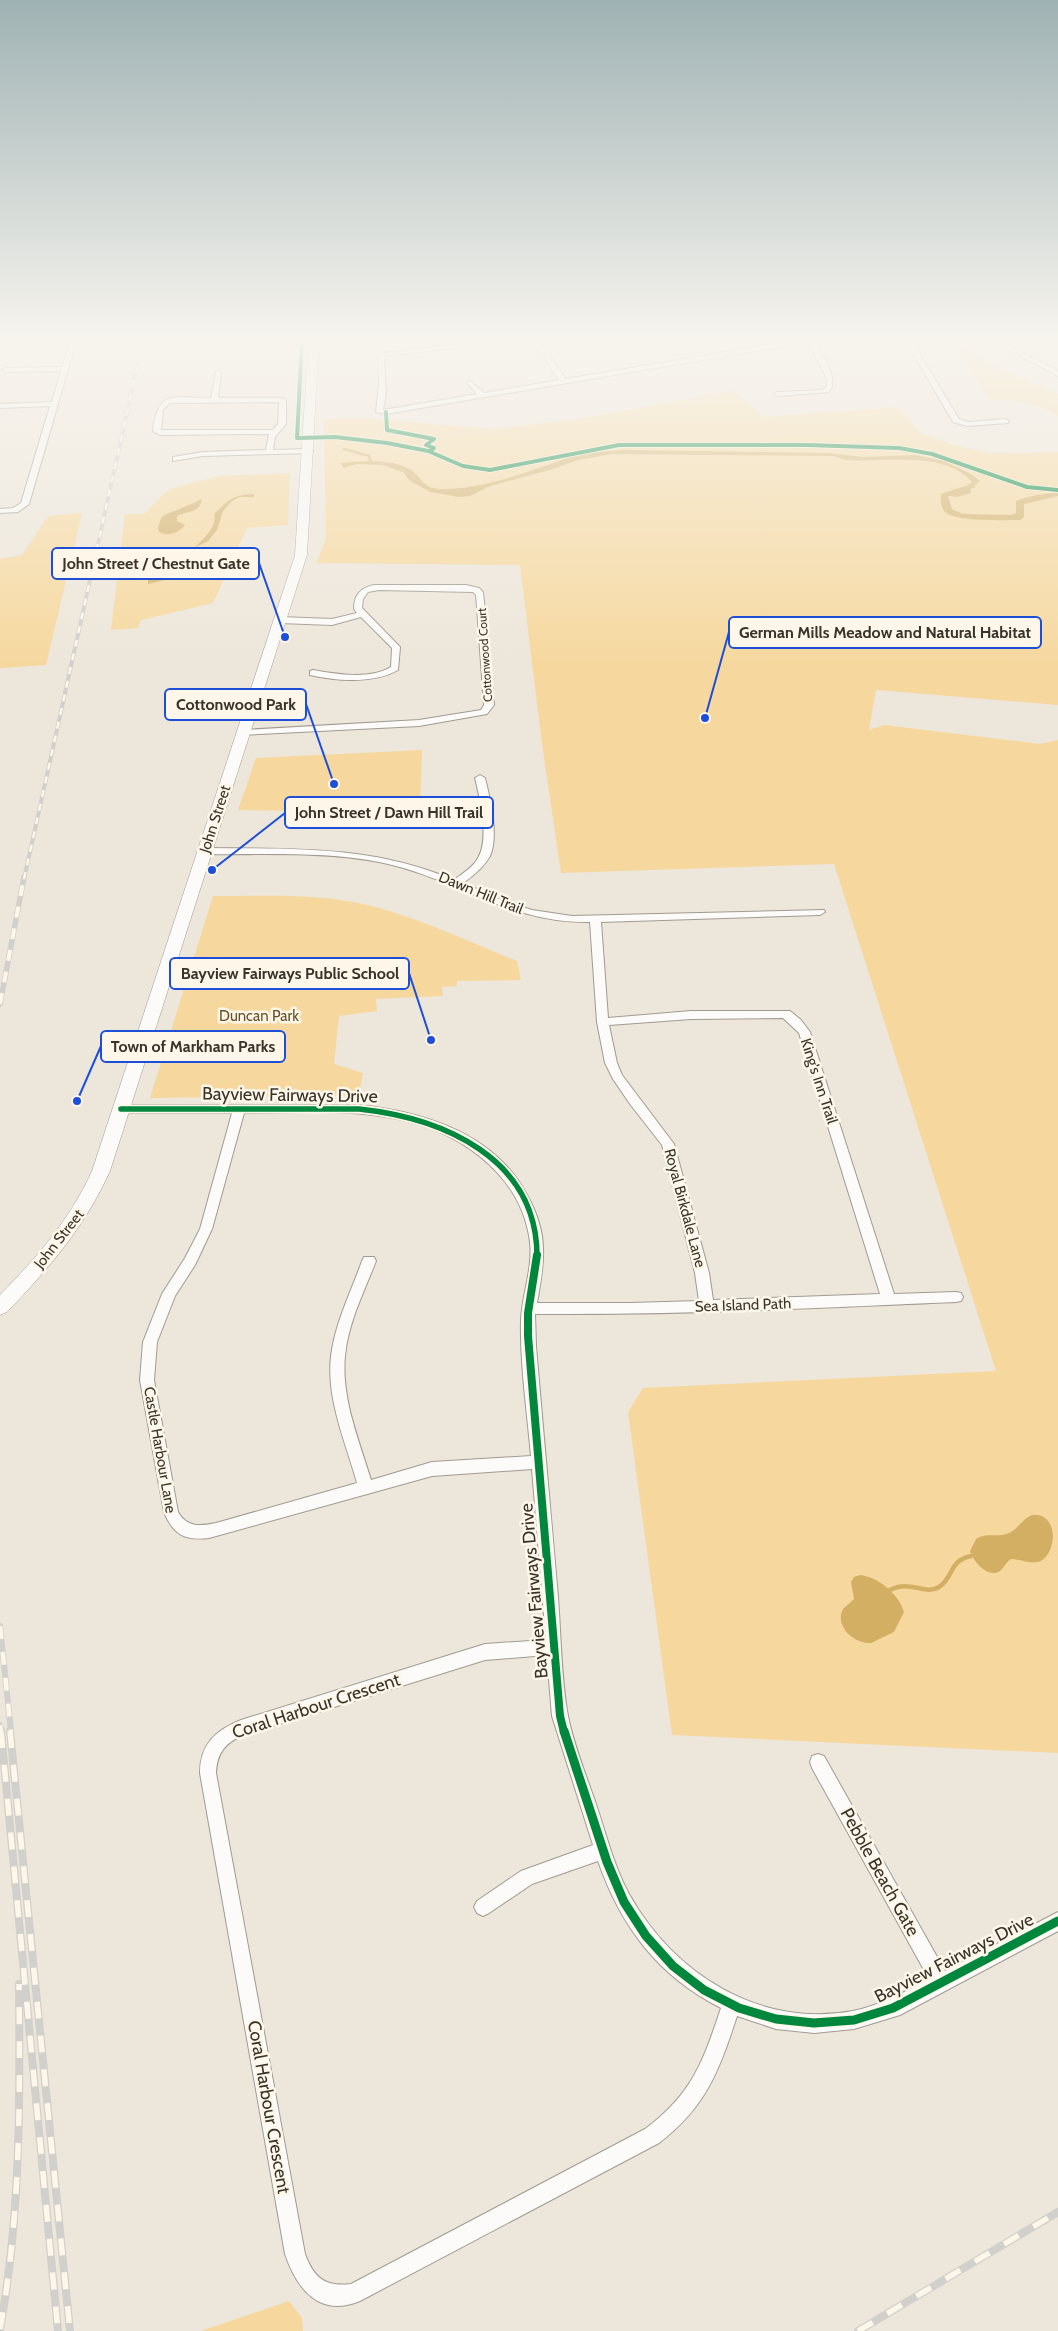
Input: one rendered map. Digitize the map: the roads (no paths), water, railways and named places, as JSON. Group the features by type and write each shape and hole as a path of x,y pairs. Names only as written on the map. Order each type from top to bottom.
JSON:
{"main road":[{"name":"John Street","path":"0,1307 61,1242 84,1209 101,1171 303,547 308,451"}],"street":[{"path":"0,511 15,510 25,504 42,449"},
{"path":"176,459 204,454 308,451"},
{"name":"Cottonwood Court","path":"243,732 419,723 479,713 489,707 480,596 477,591 466,588 372,587 360,594 358,607 361,614"},
{"path":"280,620 332,622 361,614 396,647 394,669 383,674 337,676 313,672"},
{"path":"454,884 465,877 479,863 485,855 488,846 484,795 480,778"},
{"name":"Dawn Hill Trail","path":"204,851 319,853 363,856 401,863 502,904 531,913 596,920 820,912"},
{"name":"Royal Birkdale Lane","path":"596,920 603,1022 611,1063 617,1076 668,1144 702,1273 707,1306"},
{"name":"King's Inn Trail","path":"603,1022 691,1015 786,1014 797,1023 804,1032 889,1300"},
{"name":"Bayview Fairways Drive","path":"121,1109 359,1109 390,1112 434,1123 473,1143 509,1176 526,1205 534,1230 537,1254 529,1308 529,1346 560,1716 566,1740 603,1850 624,1903 640,1928 659,1952 682,1974 731,2006 752,2014 794,2023 842,2023 876,2015 1058,1921"},
{"name":"Castle Harbour Lane","path":"239,1109 206,1229 190,1262 169,1294 150,1342 147,1380 173,1519 184,1530 204,1532 432,1469 538,1462"},
{"path":"366,1488 339,1388 337,1365 343,1335 369,1261"},
{"name":"Sea Island Path","path":"529,1308 623,1309 956,1297"},
{"name":"Coral Harbour Crescent","path":"553,1647 485,1652 241,1728 221,1738 209,1755 208,1773 295,2254 305,2277 320,2292 330,2296 353,2294 658,2132 680,2115 702,2084 712,2064 731,2006"},
{"name":"Pebble Beach Gate","path":"818,1762 941,1982"},
{"path":"483,1907 527,1877 603,1850"}],"waterway":[{"path":"344,449 369,456 371,462"},
{"path":"890,1590 904,1586 928,1590 939,1587 944,1583 958,1562 971,1556"}],"railway":[{"path":"24,879 119,449"},
{"path":"0,1004 24,877"},
{"path":"0,1626 11,1732"},
{"path":"0,1725 1,1732"},
{"path":"1,1731 58,2331"},
{"path":"10,1731 70,2331"},
{"path":"0,2329 7,2286 16,2200 19,2114 19,1984"},
{"path":"858,2331 1058,2212"}],"place":[{"name":"John Street / Chestnut Gate","path":"285,637"},
{"name":"German Mills Meadow and Natural Habitat","path":"705,718"},
{"name":"Cottonwood Park","path":"334,784"},
{"name":"John Street / Dawn Hill Trail","path":"212,870"},
{"name":"Bayview Fairways Public School","path":"431,1040"},
{"name":"Town of Markham Parks","path":"77,1101"}],"park label":[{"name":"Duncan Park","path":"259,1016"}]}
